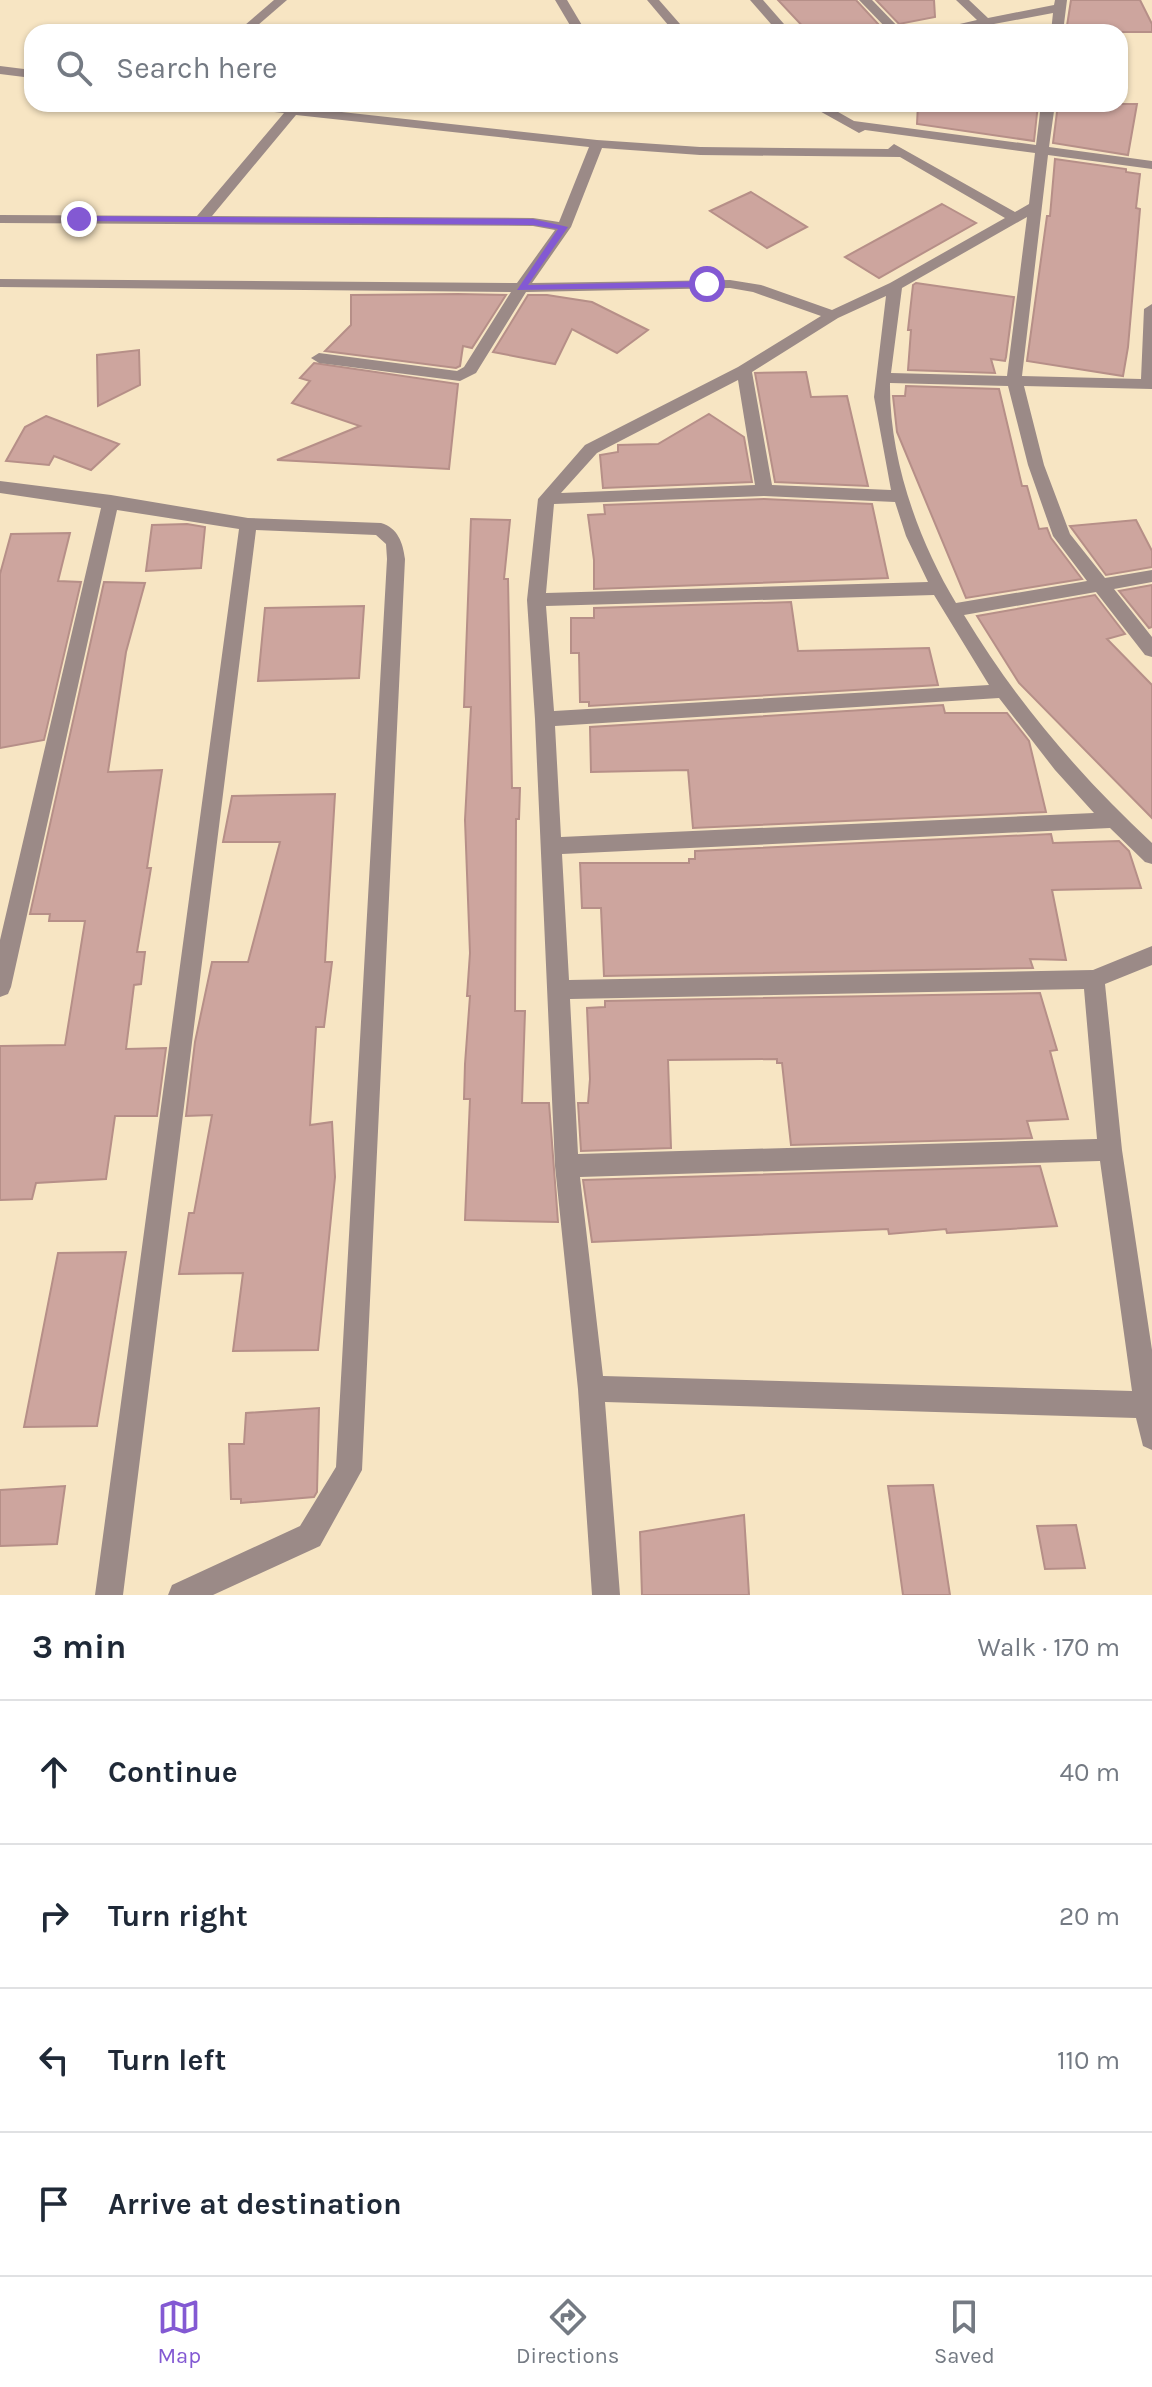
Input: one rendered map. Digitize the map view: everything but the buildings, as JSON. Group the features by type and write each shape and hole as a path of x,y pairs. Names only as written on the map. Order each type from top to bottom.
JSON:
{"street":[{"path":"252,24 281,0"},
{"path":"561,0 575,24"},
{"path":"653,0 674,24"},
{"path":"756,0 778,24"},
{"path":"865,0 889,24"},
{"path":"962,0 986,22"},
{"path":"975,24 1060,4 1058,24"},
{"path":"0,70 24,73"},
{"path":"285,112 597,144 700,151 903,153"},
{"path":"828,112 1015,218"},
{"path":"1047,112 1014,380 1036,465 1062,536 1152,650"},
{"path":"201,220 291,113"},
{"path":"849,124 1152,165"},
{"path":"319,358 460,376 470,370 521,288 564,227 597,144"},
{"path":"606,1595 591,1389 567,1166 545,719 536,600 546,499 591,449 744,370 833,315 895,286 1034,207"},
{"path":"0,219 533,222 564,227"},
{"path":"0,283 521,288 730,284 756,288 833,315"},
{"path":"895,286 883,378 883,413 900,496 940,588 1000,691 1112,820 1152,856"},
{"path":"883,378 1151,384 1152,309"},
{"path":"744,370 764,490"},
{"path":"0,487 111,501 248,524 381,529 394,542 396,559 349,1470 310,1536 182,1595"},
{"path":"546,499 764,490 900,496"},
{"path":"0,987 111,501"},
{"path":"109,1595 248,524"},
{"path":"953,610 1152,576"},
{"path":"536,600 940,588"},
{"path":"545,719 1000,691"},
{"path":"551,846 1112,820"},
{"path":"559,990 1094,979 1152,955"},
{"path":"1094,979 1110,1150 1152,1437"},
{"path":"567,1166 1110,1150"},
{"path":"591,1389 1148,1405"}],"route":[{"path":"79,219 533,222 564,227 521,288 707,284"}]}
